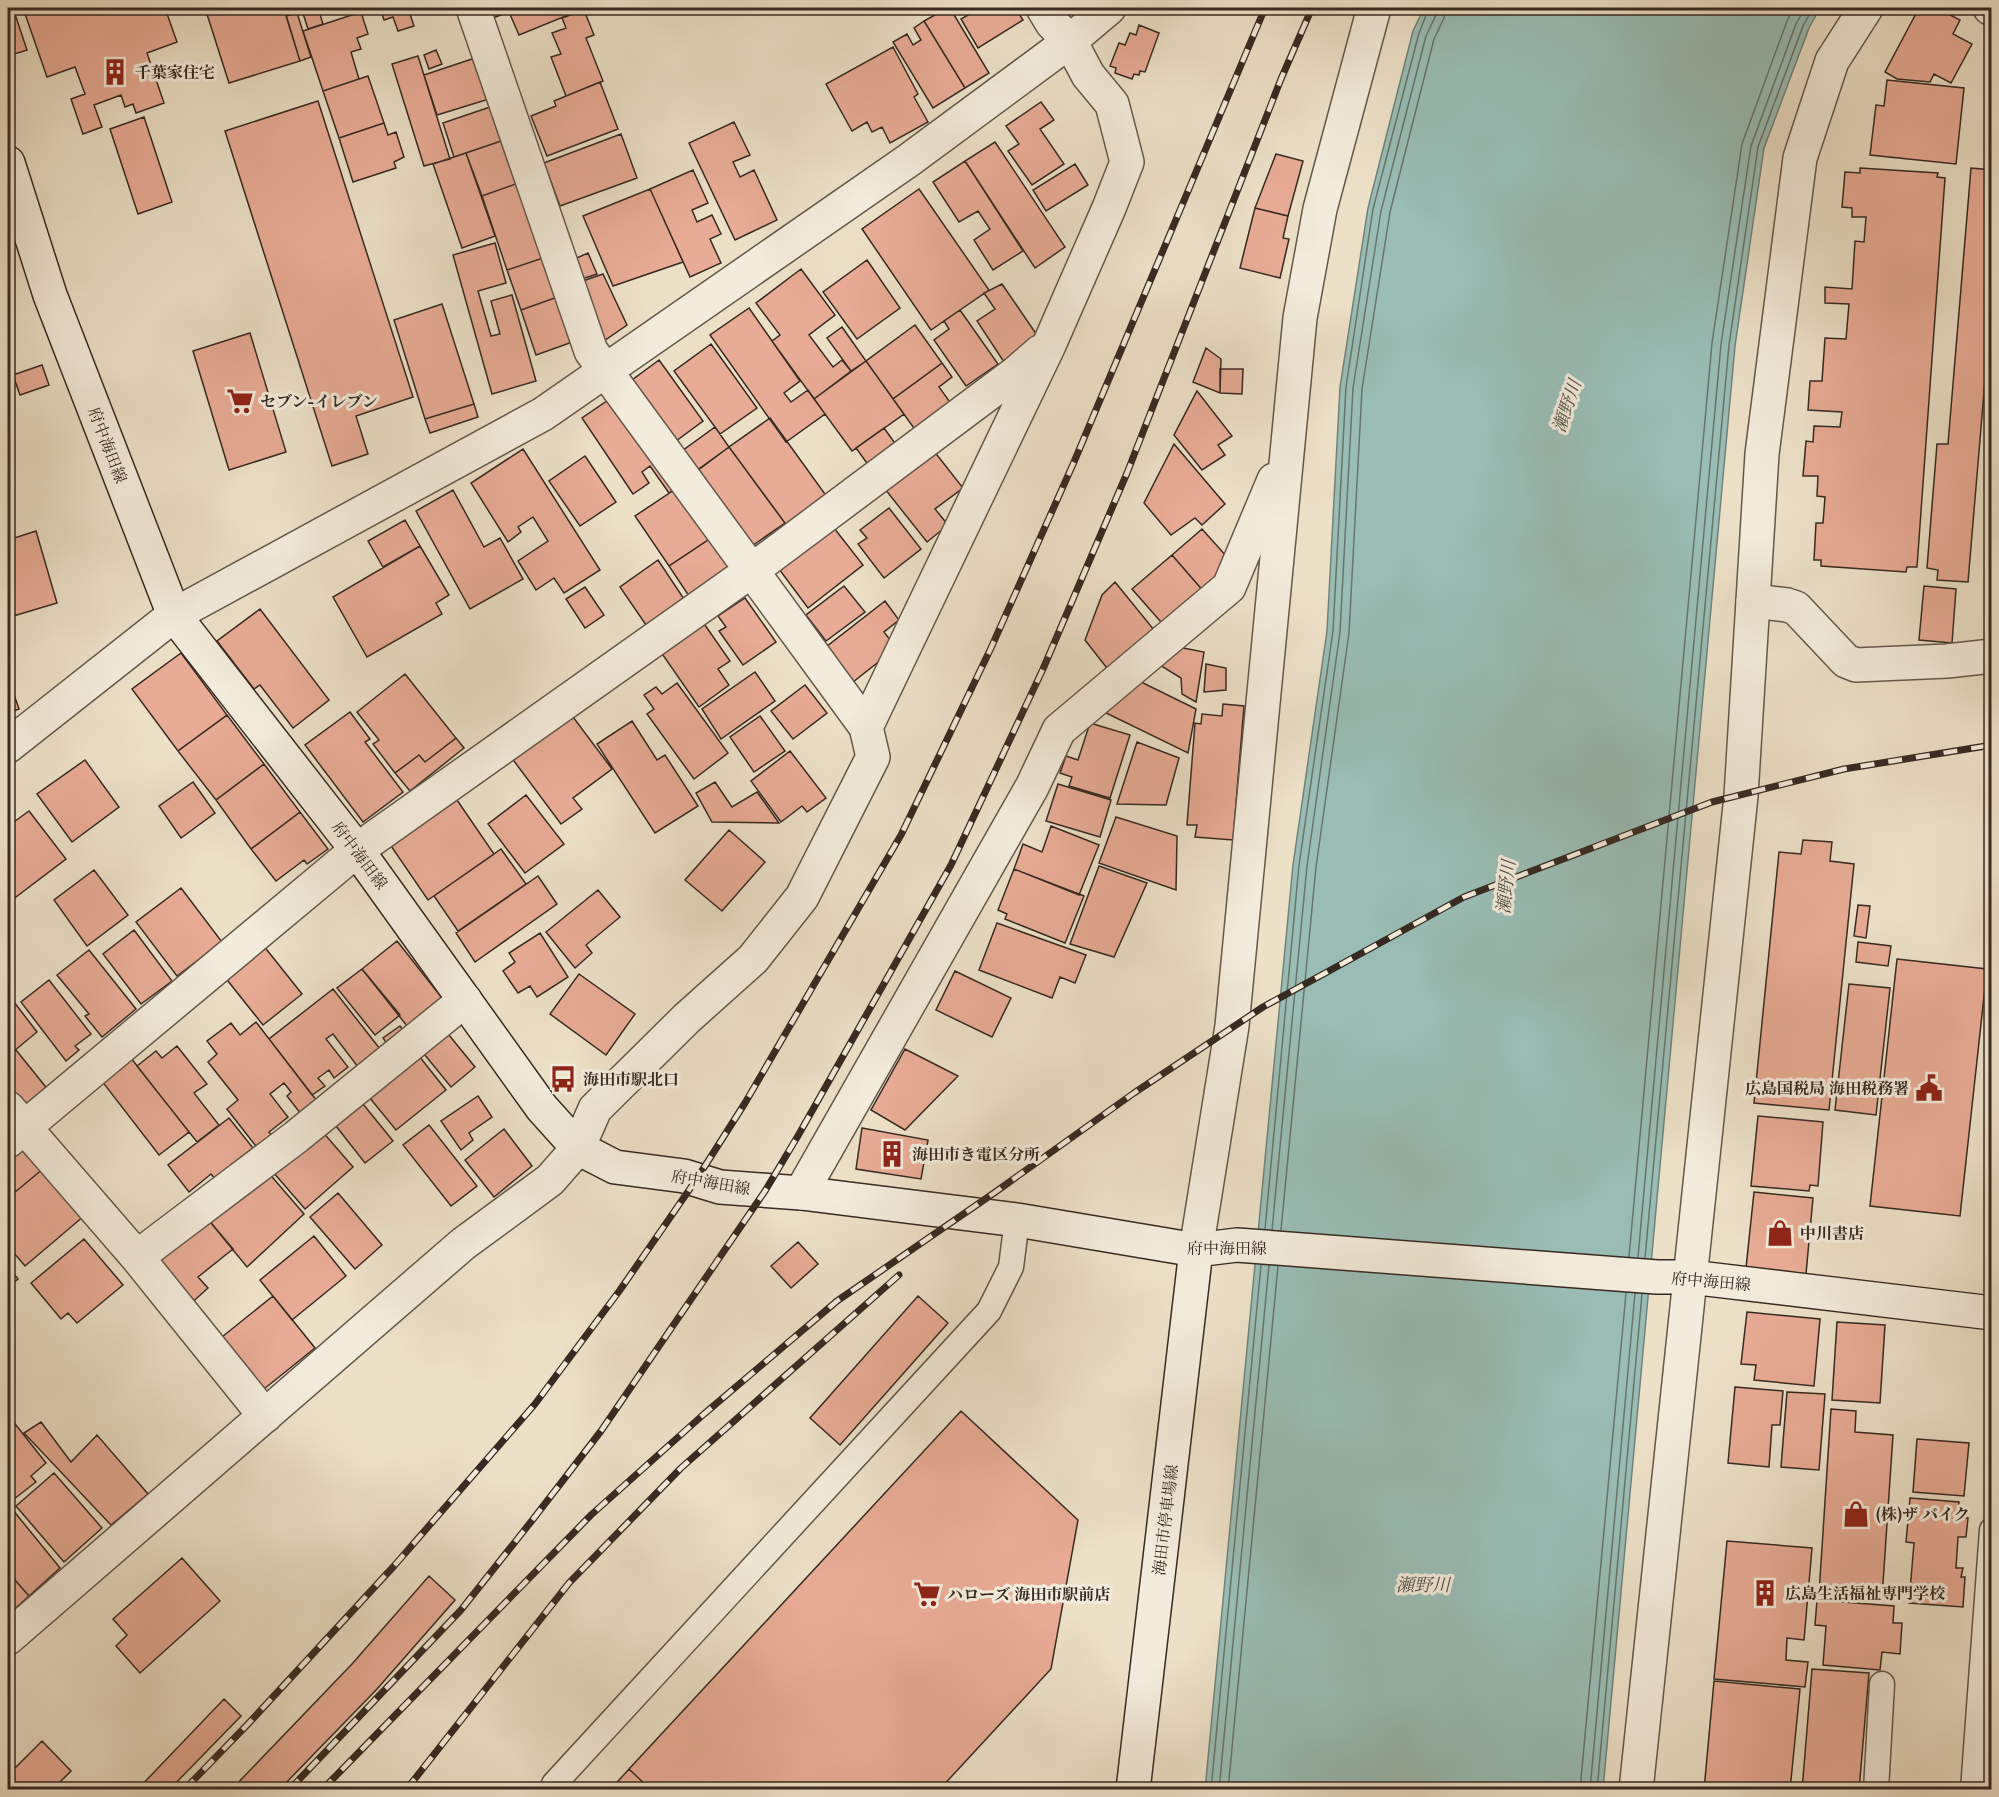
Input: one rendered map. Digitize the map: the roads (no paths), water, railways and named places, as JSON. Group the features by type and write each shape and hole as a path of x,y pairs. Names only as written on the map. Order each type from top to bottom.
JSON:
{"street":[{"path":"8,1638 463,1244 550,1180 578,1148 595,1109 687,1018 753,959 802,897 873,756 866,727 591,351 473,8"},
{"path":"866,727 1049,345 1127,162 1112,104 1089,75 1070,41 1043,8"},
{"path":"8,746 174,615 543,414 909,160 1070,41 1109,8"},
{"name":"海田市停車場線","path":"1133,1790 1196,1250 1232,1026 1300,318 1320,209 1374,8"},
{"path":"1636,1790 1741,796 1762,454 1800,158 1832,62 1866,8"},
{"name":"府中海田線","path":"8,163 50,295 174,615 357,850 542,1108 578,1148 615,1167 684,1176 720,1187 801,1193 1017,1220 1196,1250 1237,1245 1657,1277 1690,1277 1992,1313"},
{"path":"265,1416 137,1257 13,1126 357,850 751,571 1016,373 1049,345"},
{"path":"801,1193 1032,787 1059,730 1229,587 1287,449"},
{"path":"1753,601 1787,604 1796,608 1846,661 1856,665 1947,661 1992,656"},
{"path":"137,1257 296,1137 465,1000"}],"lane":[{"path":"554,1784 989,1311 1011,1267 1017,1220"},
{"path":"1973,1790 1992,1530"},
{"path":"1876,1790 1882,1684"}],"water":[{"name":"瀬野川","path":"1424,8 1820,8 1809,28 1764,148 1735,346 1603,1789 1205,1790 1293,865 1327,631 1340,387 1368,208 1413,31"}],"railway":[{"path":"184,1790 394,1566 535,1404 620,1290 696,1180 745,1103 901,835 991,648 1074,462 1265,8"},
{"path":"289,1790 461,1610 534,1518 601,1431 765,1191 799,1134 951,865 1043,669 1127,473 1281,79 1312,8"},
{"path":"322,1790 591,1515 704,1414 837,1301 1134,1093 1263,1007 1464,897 1712,802 1844,769 1992,745"},
{"path":"406,1790 569,1583 681,1468 899,1275"}],"place":[{"name":"千葉家住宅","path":"115,72"},
{"name":"セブン-イレブン","path":"240,401"},
{"name":"海田市駅北口","path":"563,1079"},
{"name":"広島国税局 海田税務署","path":"1929,1088"},
{"name":"海田市き電区分所","path":"892,1154"},
{"name":"中川書店","path":"1780,1233"},
{"name":"(株)ザ バイク","path":"1856,1514"},
{"name":"広島生活福祉専門学校","path":"1765,1593"},
{"name":"ハローズ 海田市駅前店","path":"927,1594"}]}
